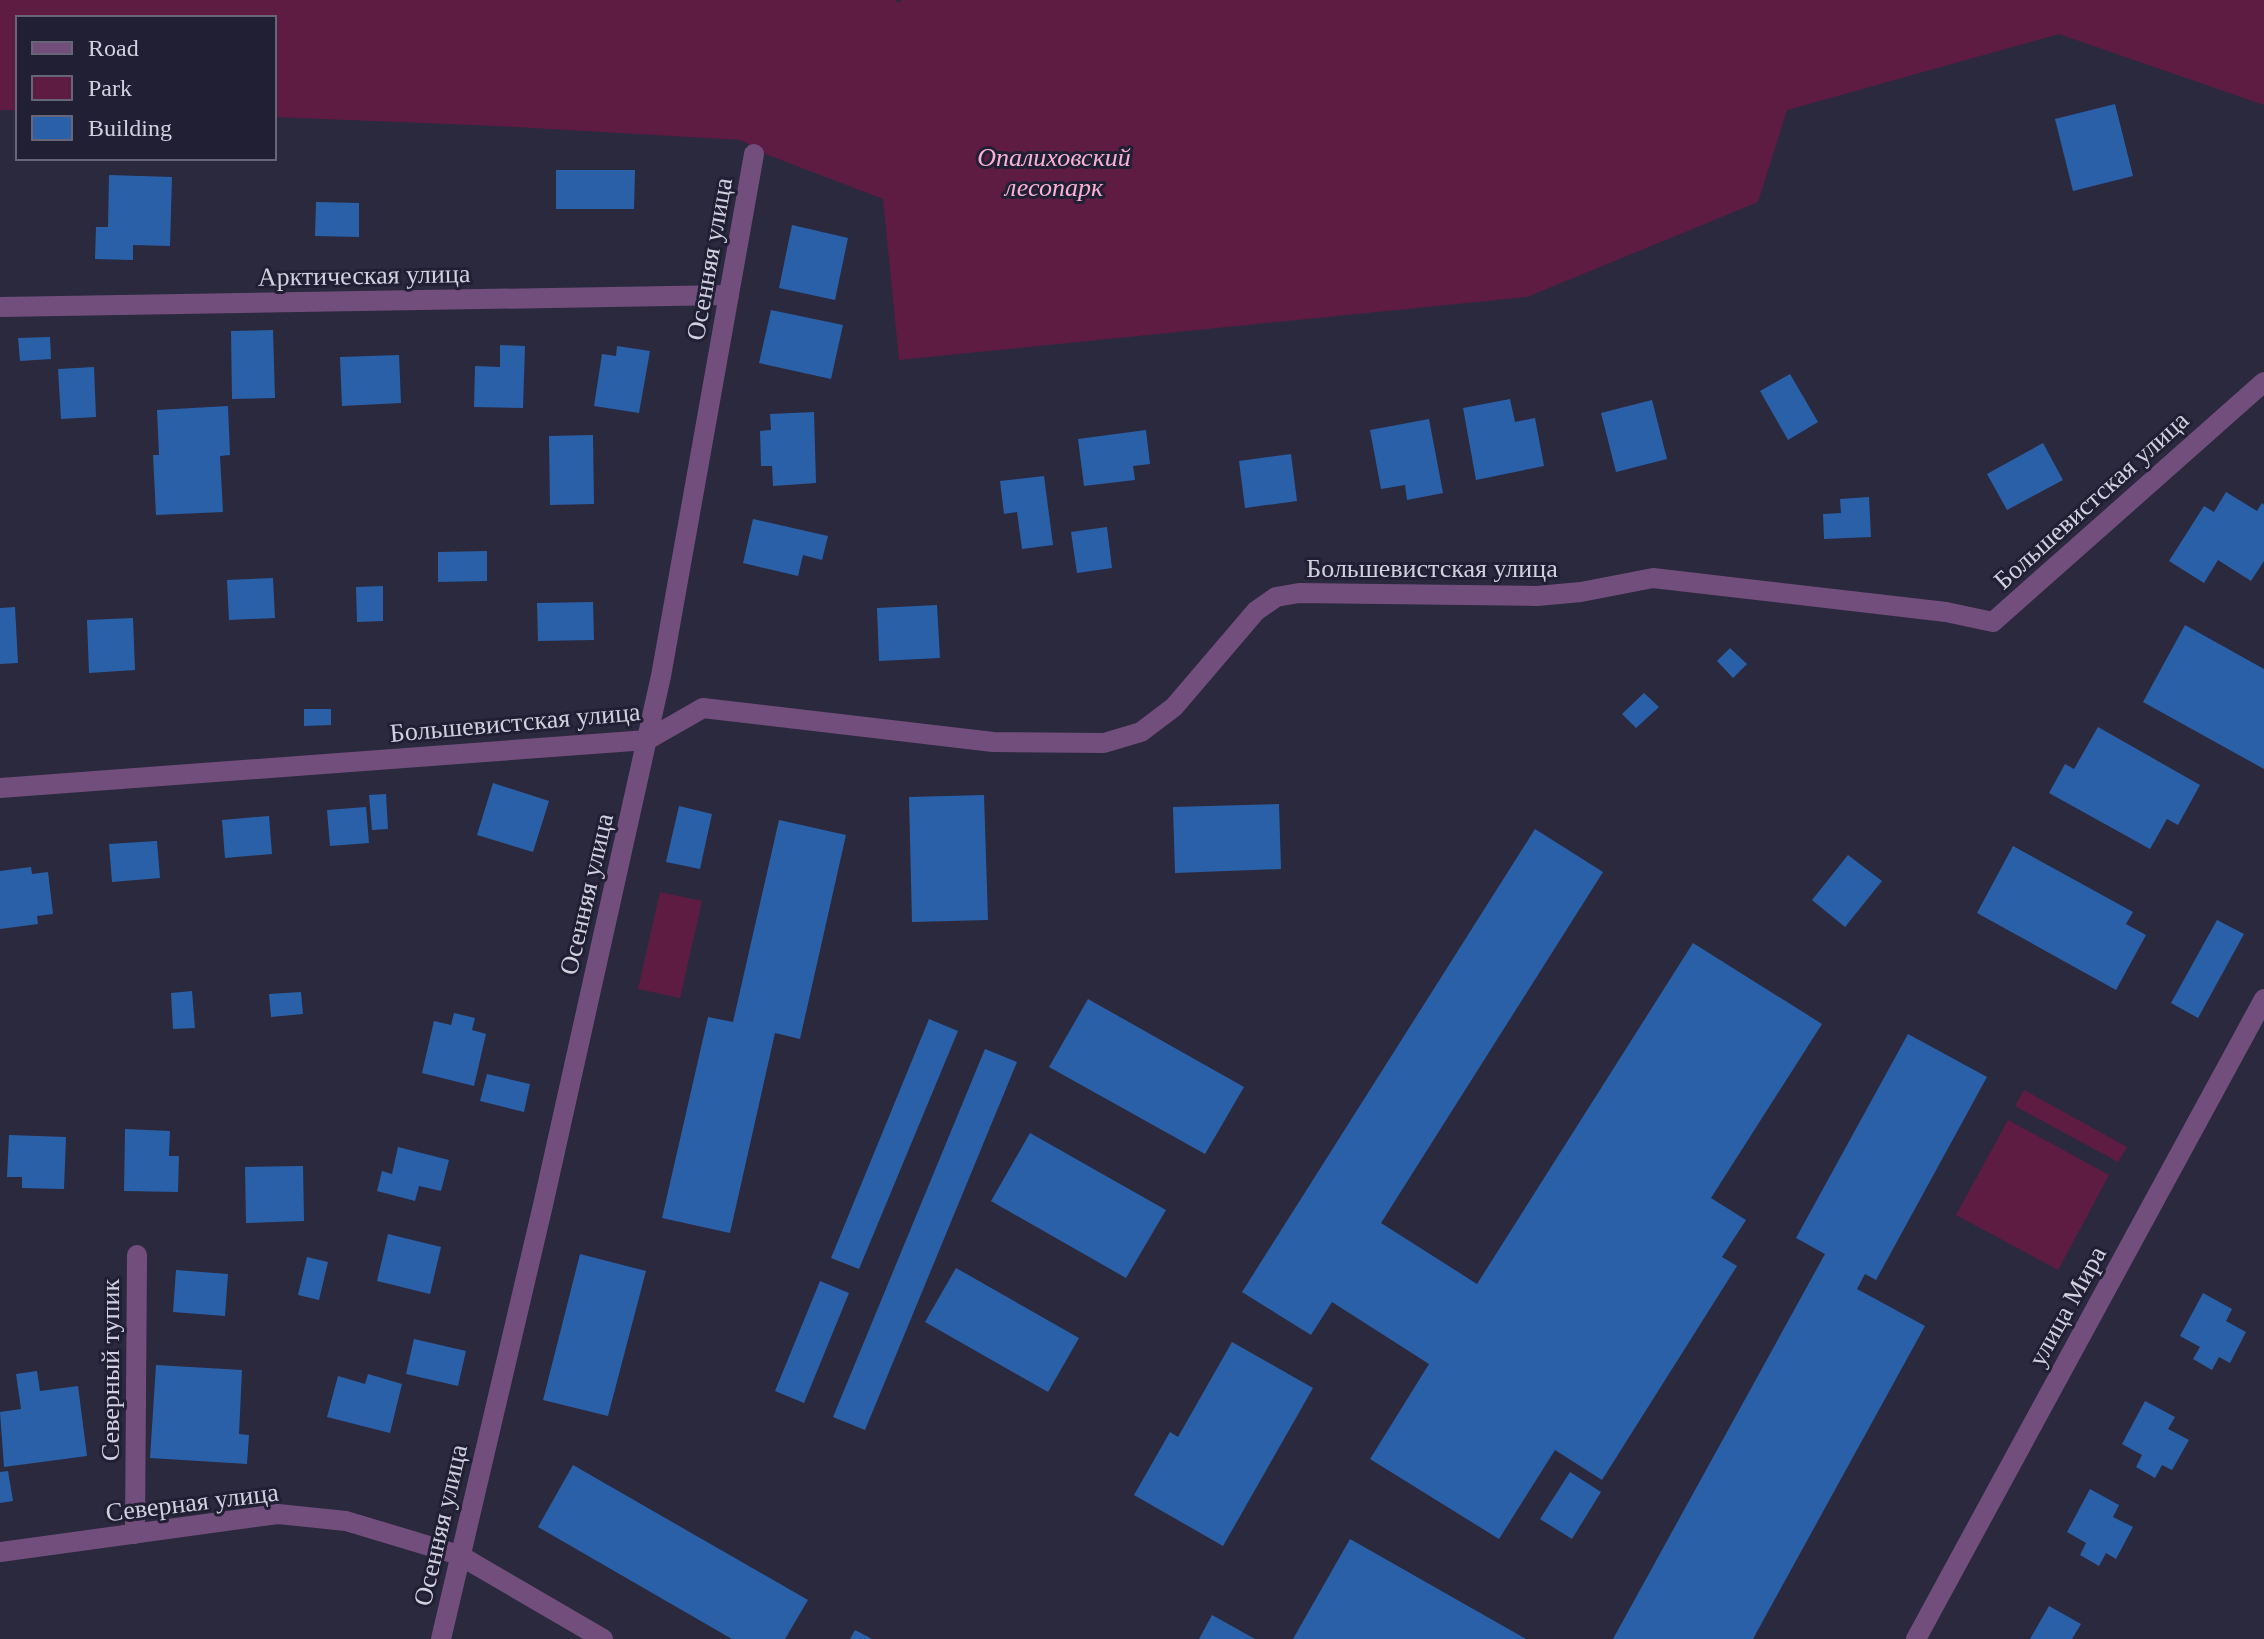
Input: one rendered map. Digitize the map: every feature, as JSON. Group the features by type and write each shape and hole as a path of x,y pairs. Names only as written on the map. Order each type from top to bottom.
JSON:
{"street":[{"name":"Осенняя улица","path":"441,1639 543,1205 661,676 754,154"},
{"name":"Арктическая улица","path":"0,307 729,295"},
{"name":"Большевистская улица","path":"0,788 647,740 703,708 993,742 1104,743 1141,732 1174,707 1256,611 1276,597 1299,593 1537,596 1581,592 1653,578 1946,612 1993,622 2264,382"},
{"name":"улица Мира","path":"1916,1639 2264,999"},
{"name":"Северный тупик","path":"135,1534 137,1255"},
{"name":"Северная улица","path":"0,1552 278,1514 346,1521 459,1555 603,1639"}],"green space":[{"name":"Опалиховский лесопарк","path":"0,0 895,0 899,3 902,0 2264,0 2264,105 2059,34 1787,110 1758,202 1527,297 899,360 883,199 768,155 741,140 276,117 276,16 16,16 16,110 0,110"},
{"path":"660,892 702,901 680,998 638,989"},
{"path":"2024,1090 2127,1147 2118,1162 2015,1106"},
{"path":"2008,1120 2109,1175 2058,1270 1956,1215"}],"building":[{"path":"2115,104 2133,176 2073,191 2055,119"},
{"path":"556,170 635,170 634,209 556,209"},
{"path":"109,175 172,177 170,246 133,245 133,260 95,259 96,227 108,227"},
{"path":"316,202 359,203 359,237 315,236"},
{"path":"792,225 848,238 835,300 779,288"},
{"path":"771,310 843,325 831,379 759,363"},
{"path":"273,330 275,398 232,399 231,331"},
{"path":"50,337 51,359 20,361 18,338"},
{"path":"500,345 525,346 523,408 474,407 475,366 500,367"},
{"path":"617,346 650,351 639,413 594,406 602,354 616,356"},
{"path":"399,355 401,403 342,406 340,357"},
{"path":"94,367 96,417 61,419 58,369"},
{"path":"1790,374 1818,422 1788,440 1760,391"},
{"path":"1510,399 1515,422 1535,418 1544,466 1476,480 1463,408"},
{"path":"1652,400 1667,459 1616,472 1601,413"},
{"path":"228,406 230,455 220,456 223,512 156,515 153,455 159,455 157,410"},
{"path":"814,412 816,483 773,486 772,466 761,466 760,431 771,430 770,414"},
{"path":"1429,419 1443,493 1407,500 1405,485 1381,489 1370,430"},
{"path":"1146,430 1150,464 1133,466 1135,480 1084,486 1078,439"},
{"path":"593,435 594,504 550,505 549,436"},
{"path":"2043,443 2063,480 2007,510 1987,474"},
{"path":"1291,454 1297,501 1245,508 1239,461"},
{"path":"1044,476 1053,545 1022,549 1017,512 1004,514 1000,481"},
{"path":"2226,492 2257,511 2262,503 2264,505 2264,561 2251,581 2218,560 2204,583 2169,561 2204,506 2214,512"},
{"path":"1869,497 1871,537 1824,539 1823,514 1841,513 1840,499"},
{"path":"753,519 828,536 822,560 803,555 798,576 743,563"},
{"path":"1107,527 1112,568 1077,573 1071,532"},
{"path":"487,551 487,581 438,582 438,552"},
{"path":"273,578 275,618 229,620 227,580"},
{"path":"383,586 383,621 357,622 356,587"},
{"path":"593,602 594,640 538,641 537,603"},
{"path":"937,605 940,658 879,661 877,608"},
{"path":"15,607 18,663 0,664 0,608"},
{"path":"133,618 135,670 89,673 87,620"},
{"path":"2185,625 2264,669 2264,769 2143,702"},
{"path":"1730,648 1747,664 1733,678 1717,661"},
{"path":"1644,693 1659,707 1636,728 1622,714"},
{"path":"304,709 331,709 331,725 304,726"},
{"path":"2098,727 2200,785 2178,825 2167,819 2150,849 2049,793 2065,764 2074,769"},
{"path":"493,783 549,801 533,852 477,835"},
{"path":"386,794 388,829 372,830 369,795"},
{"path":"984,795 988,920 912,922 909,797"},
{"path":"1279,804 1281,869 1175,873 1173,807"},
{"path":"679,806 712,814 700,869 666,862"},
{"path":"366,807 369,843 330,846 327,810"},
{"path":"269,816 272,854 225,858 222,820"},
{"path":"779,820 846,835 800,1039 775,1033 730,1233 662,1218 708,1017 733,1022"},
{"path":"1535,829 1603,872 1381,1223 1477,1284 1693,943 1822,1024 1711,1198 1746,1220 1722,1257 1737,1266 1602,1480 1555,1450 1499,1539 1370,1459 1429,1364 1332,1302 1311,1335 1242,1292"},
{"path":"157,841 160,878 112,882 109,844"},
{"path":"2013,846 2133,912 2126,924 2146,935 2116,990 1977,913"},
{"path":"1848,855 1882,881 1845,927 1812,900"},
{"path":"31,867 32,874 48,872 53,914 37,916 38,924 0,929 0,871"},
{"path":"2217,920 2244,934 2198,1018 2171,1003"},
{"path":"192,991 195,1028 173,1029 171,993"},
{"path":"301,992 303,1014 271,1017 269,994"},
{"path":"1088,999 1244,1087 1205,1154 1049,1067"},
{"path":"454,1013 475,1018 472,1030 486,1034 474,1086 422,1073 434,1021 451,1025"},
{"path":"929,1019 958,1031 859,1269 831,1258"},
{"path":"1908,1034 1987,1077 1876,1280 1865,1274 1857,1289 1925,1326 1753,1639 1613,1639 1825,1254 1796,1238"},
{"path":"985,1049 1017,1062 865,1430 833,1417"},
{"path":"487,1074 530,1084 524,1112 480,1101"},
{"path":"125,1129 170,1131 169,1156 179,1156 178,1192 124,1191"},
{"path":"1030,1133 1166,1210 1126,1278 991,1201"},
{"path":"9,1135 66,1137 64,1189 22,1188 22,1177 7,1177"},
{"path":"398,1147 449,1160 441,1191 419,1186 415,1201 377,1191 382,1171 392,1174"},
{"path":"303,1166 304,1221 246,1223 245,1167"},
{"path":"388,1234 441,1247 430,1294 377,1281"},
{"path":"580,1254 646,1271 608,1416 543,1400"},
{"path":"307,1257 328,1262 319,1300 298,1295"},
{"path":"956,1268 1079,1338 1048,1392 925,1322"},
{"path":"176,1270 228,1274 225,1316 173,1312"},
{"path":"820,1281 849,1293 804,1403 775,1391"},
{"path":"2203,1293 2232,1309 2226,1321 2246,1332 2230,1363 2219,1357 2212,1370 2193,1359 2200,1347 2180,1336"},
{"path":"414,1339 466,1351 458,1386 406,1374"},
{"path":"1232,1342 1313,1388 1223,1546 1134,1495 1170,1432 1178,1437"},
{"path":"156,1365 242,1370 239,1434 249,1435 247,1464 150,1458"},
{"path":"37,1371 40,1391 78,1386 87,1456 4,1467 0,1412 21,1409 16,1374"},
{"path":"368,1374 402,1384 390,1433 327,1417 338,1376 365,1384"},
{"path":"2145,1401 2175,1417 2168,1429 2189,1440 2172,1470 2162,1465 2155,1478 2136,1467 2142,1455 2122,1444"},
{"path":"573,1465 808,1600 785,1639 732,1639 538,1527"},
{"path":"8,1471 13,1501 0,1503 0,1472"},
{"path":"1570,1472 1601,1492 1572,1539 1540,1519"},
{"path":"2090,1489 2119,1505 2113,1517 2133,1527 2116,1559 2106,1553 2099,1566 2080,1555 2086,1543 2067,1532"},
{"path":"1350,1539 1526,1639 1293,1639"},
{"path":"2049,1606 2081,1624 2072,1639 2030,1639"},
{"path":"1212,1615 1255,1639 1199,1639"},
{"path":"855,1630 872,1639 850,1639"}]}
